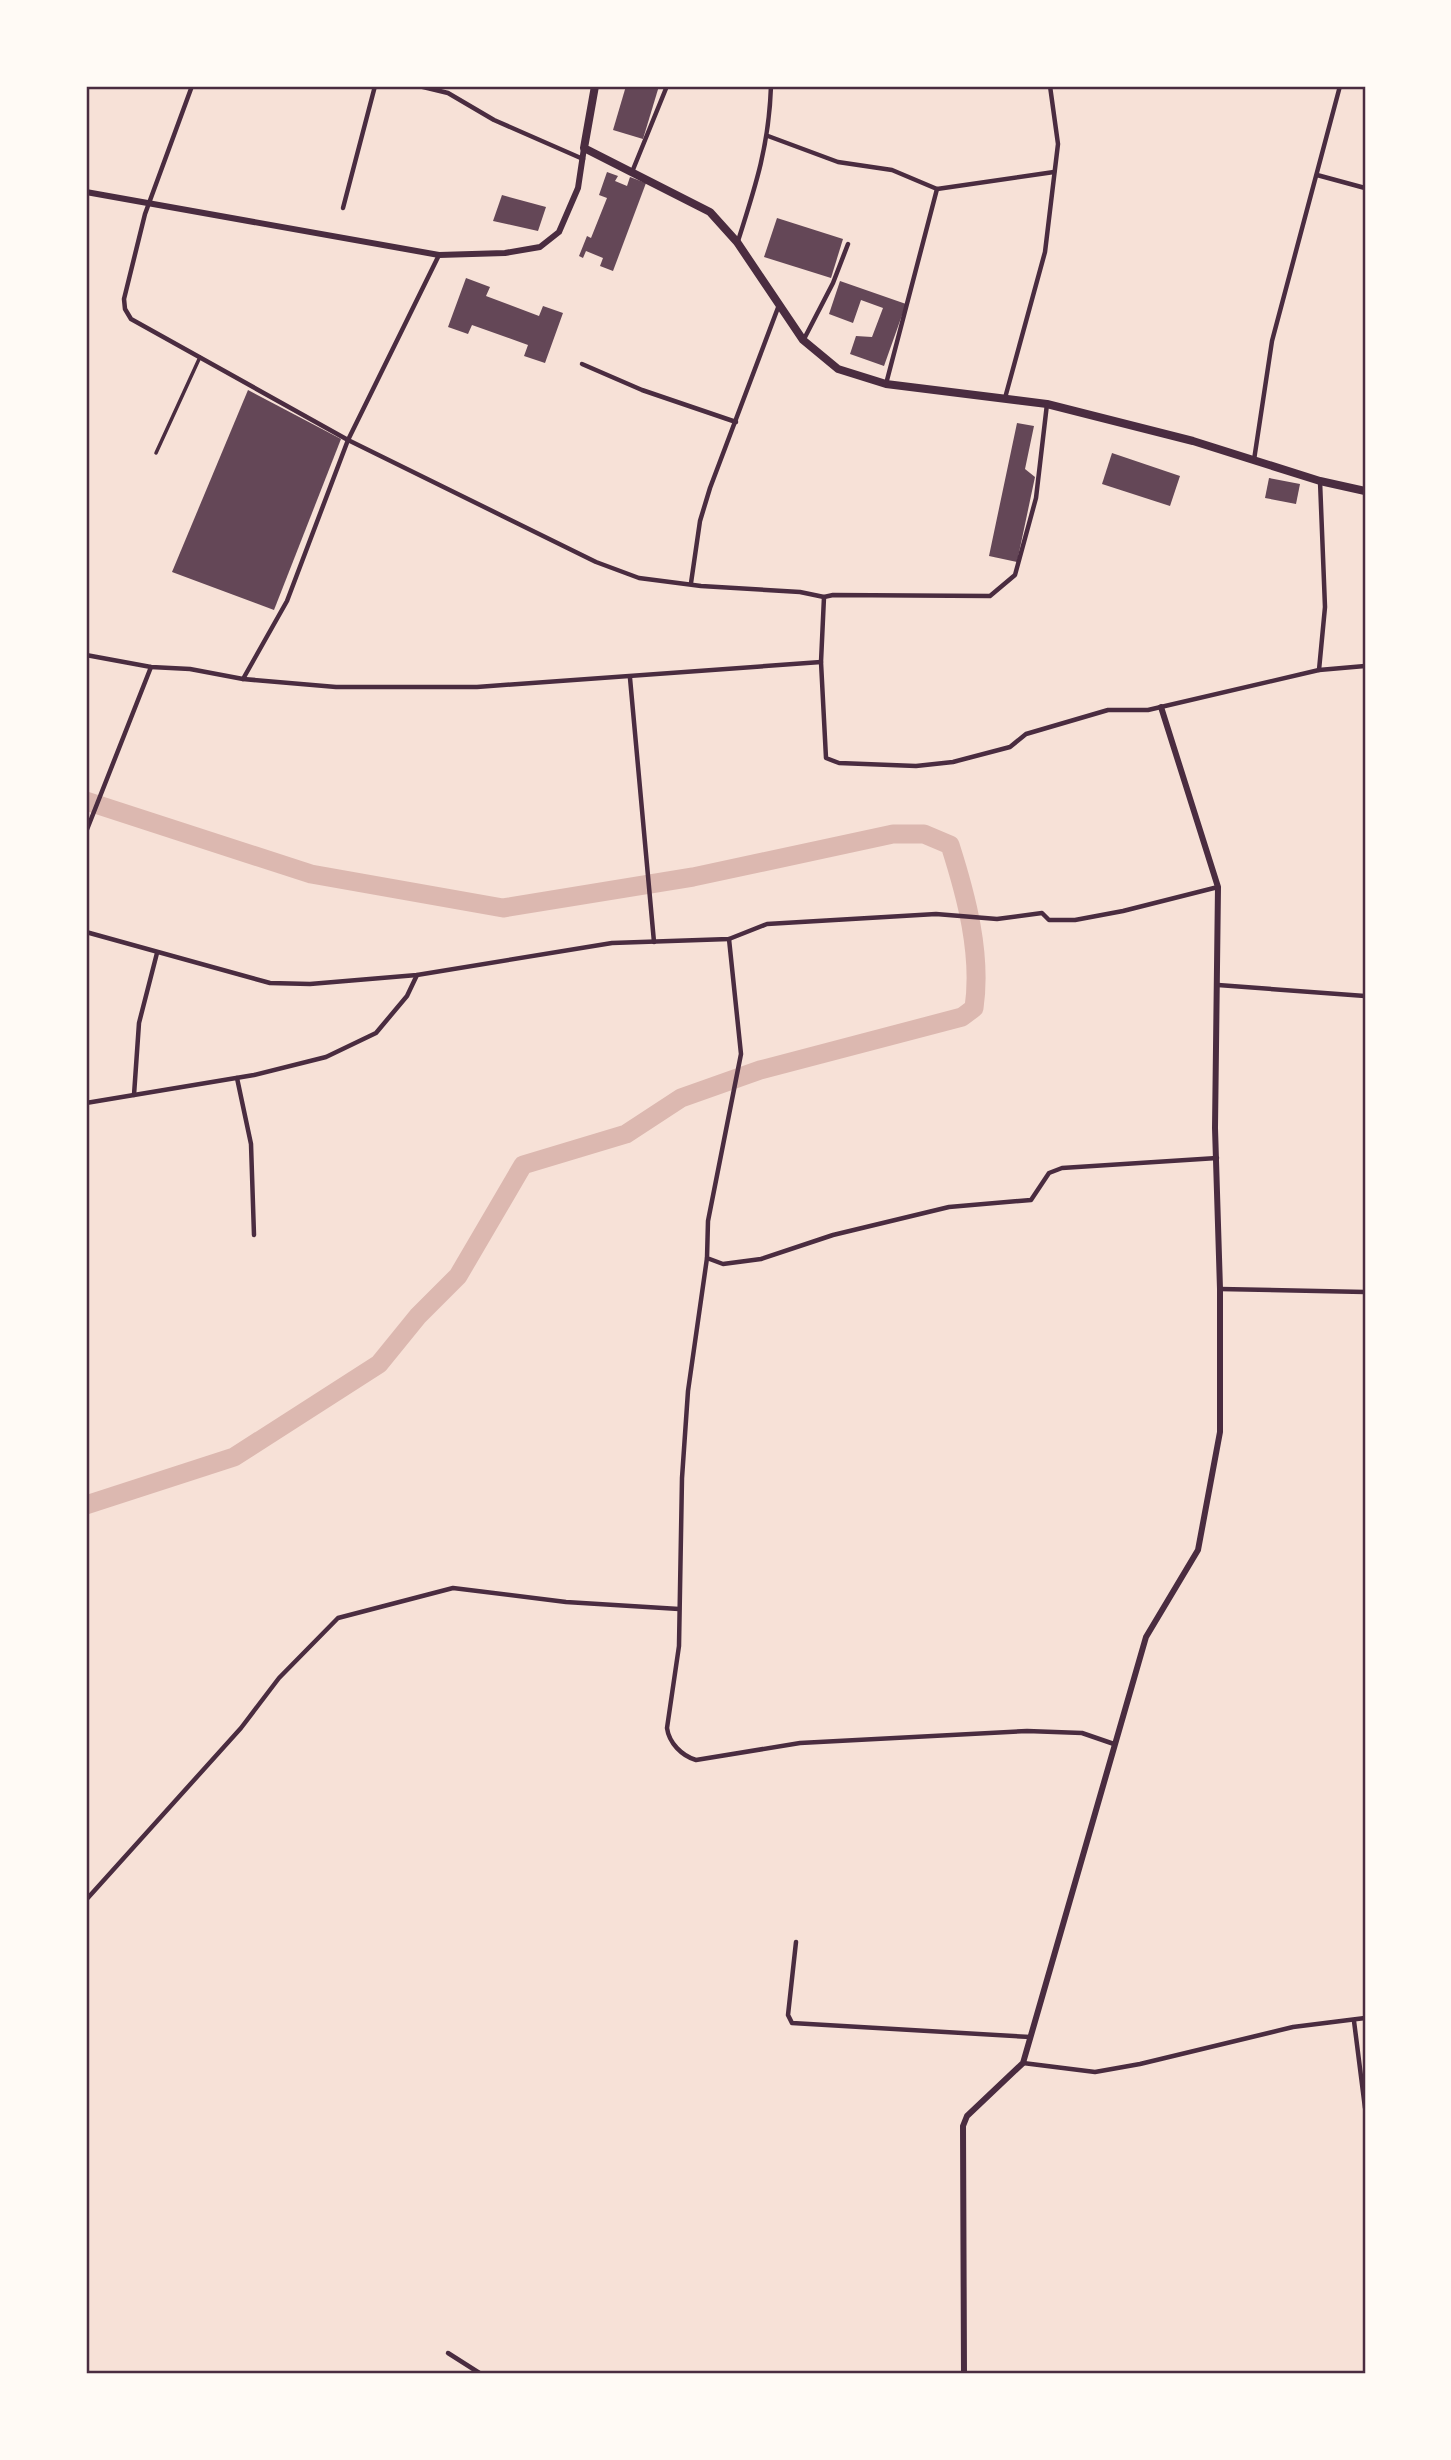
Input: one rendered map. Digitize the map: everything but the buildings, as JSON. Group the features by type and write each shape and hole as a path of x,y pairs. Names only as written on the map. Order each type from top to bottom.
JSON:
{"highway":[{"path":"595,86 584,148 710,212 737,242 803,340 838,369 886,384 1047,404 1193,441 1320,481 1365,491"}],"street":[{"path":"192,86 145,214 125,295 125,309 131,319 348,440 596,562 639,578 824,597 990,596 1003,588 1015,575 1036,498 1047,404"},
{"path":"344,208 375,86"},
{"path":"419,86 448,93 494,120 583,159"},
{"path":"632,172 667,86"},
{"path":"737,242 762,169 768,136 771,86"},
{"path":"1005,399 1045,252 1058,144 1050,86"},
{"path":"1254,460 1272,341 1340,86"},
{"path":"768,136 838,162 892,170 937,189 1054,172"},
{"path":"86,192 439,255 505,253 540,247 553,240 578,188 584,148"},
{"path":"1317,175 1365,188"},
{"path":"886,384 937,189"},
{"path":"803,340 833,283 848,244"},
{"path":"243,679 287,601 348,440 439,255"},
{"path":"691,583 700,521 779,304"},
{"path":"156,453 200,357"},
{"path":"582,364 642,390 736,422"},
{"path":"1319,670 1325,607 1320,481"},
{"path":"824,597 821,662 827,758 839,763 916,766 953,762 1010,747 1026,734 1108,709 1161,707 1319,670 1365,666"},
{"path":"86,655 243,679 336,687 477,687 630,678 821,662"},
{"path":"86,832 101,787 151,667"},
{"path":"630,678 654,942"},
{"path":"964,2374 963,2126 967,2116 1023,2063 1146,1637 1198,1550 1220,1432 1218,887 1161,707"},
{"path":"86,932 270,983 321,983 417,975 554,950 612,943 729,939 767,924 936,914 977,919 1042,912 1049,920 1075,920 1218,887"},
{"path":"729,939 741,1054 708,1222 706,1258 688,1391 682,1478 679,1646 667,1728 668,1739 689,1758 696,1760 800,1743 1027,1731 1082,1733 1114,1744"},
{"path":"134,1095 139,1023 157,953"},
{"path":"86,1103 237,1078 326,1057 376,1033 407,996 417,975"},
{"path":"1218,985 1365,996"},
{"path":"237,1078 251,1144 254,1235"},
{"path":"706,1258 723,1264 761,1259 833,1235 949,1207 1031,1200 1049,1173 1062,1168 1217,1158"},
{"path":"1220,1289 1365,1292"},
{"path":"86,1899 241,1728 307,1648 338,1618 453,1588 578,1603 679,1609"},
{"path":"796,1942 788,2015 793,2023 1030,2038"},
{"path":"1023,2063 1095,2072 1293,2028 1365,2018"},
{"path":"1354,2021 1365,2108"},
{"path":"448,2353 481,2374"}],"waterway":[{"path":"86,801 311,874 503,908 693,877 893,834 924,834 950,845 971,925 976,967 974,1008 962,1017 760,1070 681,1098 626,1134 523,1165 458,1276 418,1316 379,1364 234,1457 86,1505"}]}
